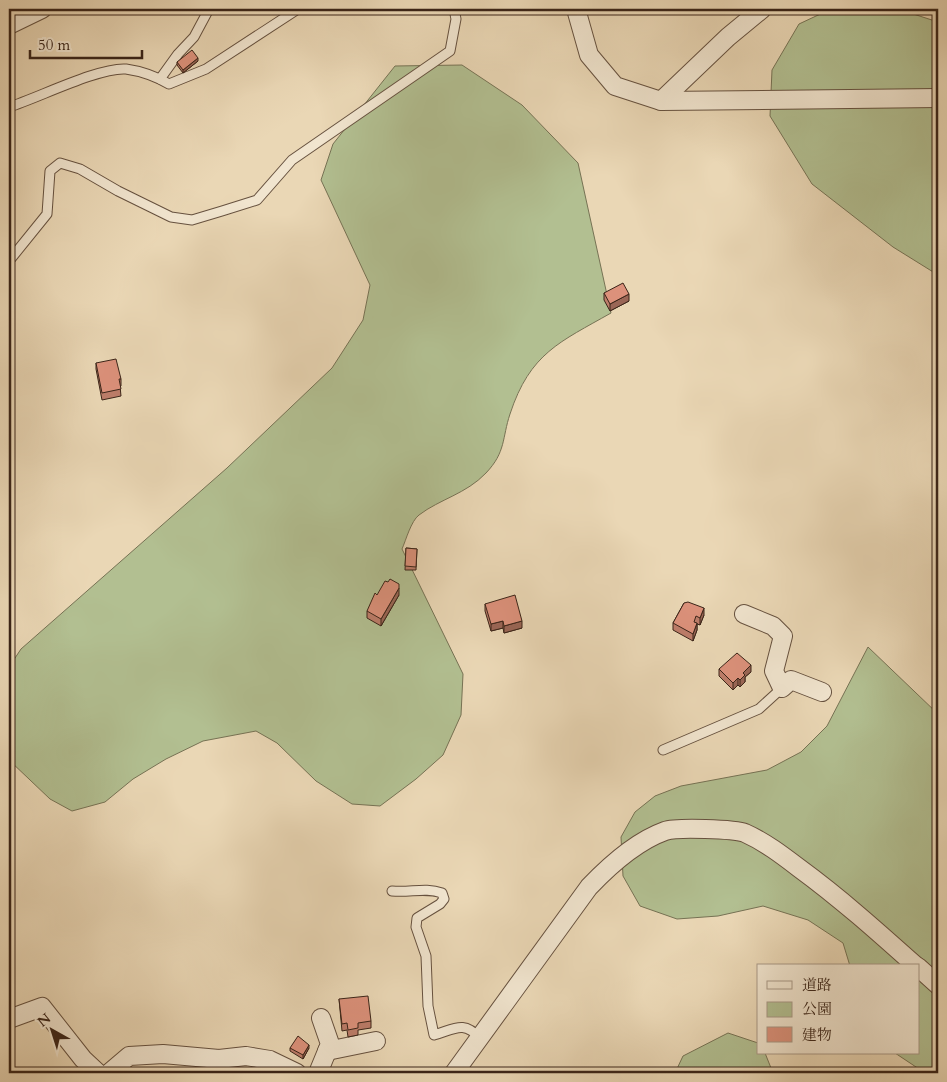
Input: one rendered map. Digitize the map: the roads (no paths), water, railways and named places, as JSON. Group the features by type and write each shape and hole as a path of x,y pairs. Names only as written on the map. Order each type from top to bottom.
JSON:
{"street":[{"path":"9,25 42,9"},
{"path":"576,9 589,55 616,86 662,101 938,98"},
{"path":"662,101 728,37 762,9"},
{"path":"744,614 772,626 783,636 774,671 782,688 791,680 822,692"},
{"path":"454,1073 573,906 589,887 602,873 648,840 667,830 696,829 742,832 770,846 828,890 914,964"},
{"path":"920,970 938,985"},
{"path":"9,1020 42,1007 83,1059 98,1073"},
{"path":"318,1073 330,1044 321,1018"},
{"path":"327,1051 376,1041"},
{"path":"109,1073 129,1056 162,1054 219,1058 246,1056 262,1058 296,1073"}],"lane":[{"path":"160,79 178,54 194,38 210,9"},
{"path":"9,107 99,73 125,69 160,79 169,84 206,69 298,9"},
{"path":"9,261 47,214 50,171 60,163 80,169 118,191 171,217 192,220 257,200 292,160 450,51 456,19 454,9"},
{"path":"663,750 699,733 733,722 759,709 782,688"},
{"path":"392,891 404,892 430,889 442,893 444,899 440,904 418,918 416,927 426,956 428,1006 434,1035 462,1026 470,1028 480,1038"}]}
